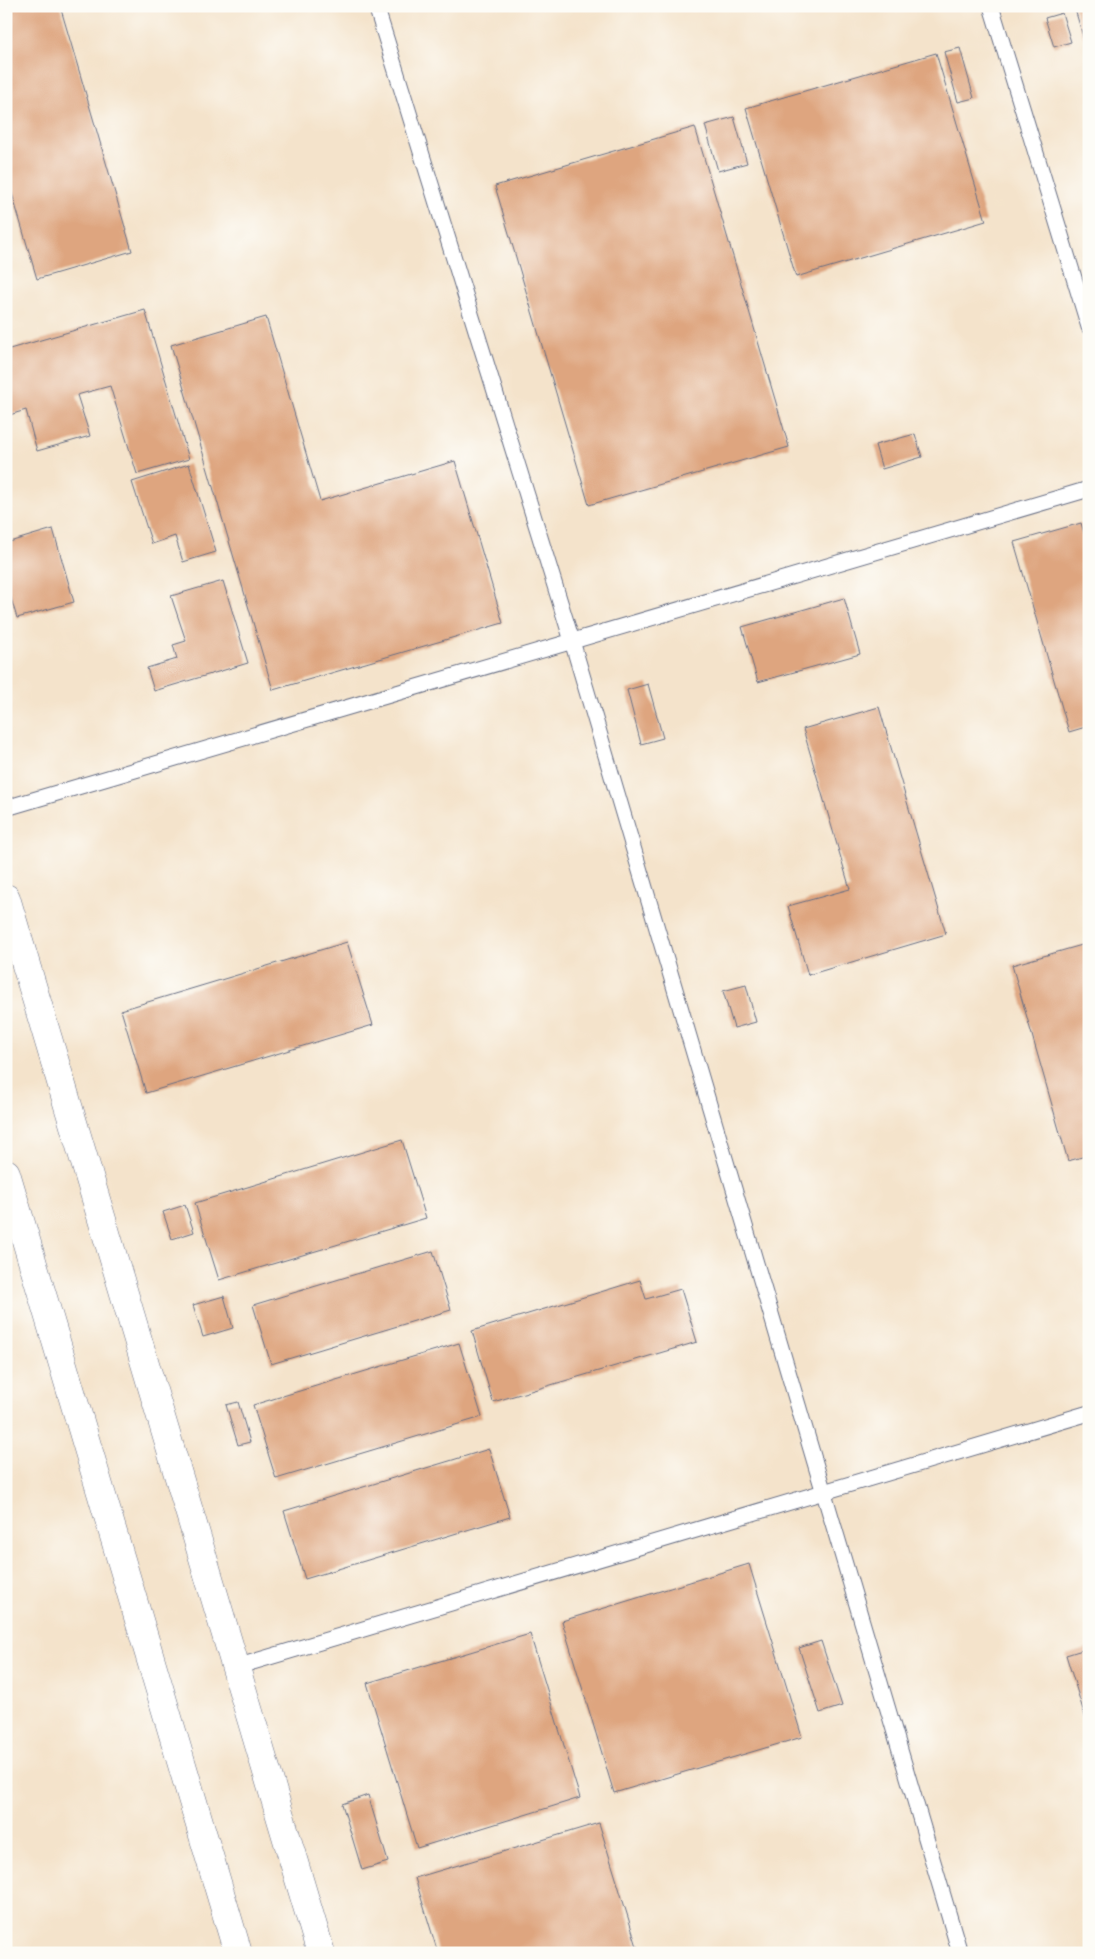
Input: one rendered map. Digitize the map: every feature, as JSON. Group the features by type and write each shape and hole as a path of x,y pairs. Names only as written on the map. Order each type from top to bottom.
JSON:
{"street":[{"path":"6,898 321,1953"},
{"path":"6,1172 238,1953"}],"lane":[{"path":"376,6 572,641 960,1953"},
{"path":"991,6 1089,327"},
{"path":"6,808 1089,489"},
{"path":"236,1667 1089,1413"}],"building":[{"path":"6,6 60,6 132,251 37,279 6,173"},
{"path":"1074,6 1089,6 1089,53 1088,53"},
{"path":"1062,13 1071,42 1054,47 1045,18"},
{"path":"960,48 974,98 958,102 944,52"},
{"path":"936,53 986,221 796,277 746,108"},
{"path":"734,117 747,163 718,171 705,125"},
{"path":"695,127 789,447 589,505 495,186"},
{"path":"145,310 189,459 137,474 110,386 77,395 90,436 37,451 26,410 6,416 6,350"},
{"path":"266,317 320,501 455,461 503,623 273,690 171,345"},
{"path":"915,434 922,457 882,469 875,445"},
{"path":"189,464 216,552 183,562 175,536 152,544 132,482"},
{"path":"1081,523 1089,549 1089,726 1069,732 1014,542"},
{"path":"53,529 74,602 17,618 6,582 6,543"},
{"path":"223,581 248,663 154,691 147,668 177,659 173,645 186,641 171,596"},
{"path":"844,598 860,654 758,682 742,627"},
{"path":"648,684 663,738 641,744 627,690"},
{"path":"879,707 946,934 808,975 788,906 850,889 803,729"},
{"path":"347,942 373,1025 146,1093 121,1010"},
{"path":"1089,943 1089,1155 1068,1161 1012,965"},
{"path":"746,985 756,1022 734,1028 723,991"},
{"path":"402,1140 426,1218 219,1280 195,1203"},
{"path":"185,1205 194,1232 172,1239 163,1212"},
{"path":"433,1251 451,1310 271,1364 253,1305"},
{"path":"640,1280 646,1299 681,1289 697,1342 493,1402 472,1331"},
{"path":"224,1296 233,1328 203,1337 193,1305"},
{"path":"459,1343 482,1417 276,1479 253,1405"},
{"path":"238,1402 250,1442 238,1445 226,1405"},
{"path":"489,1449 510,1517 305,1579 284,1511"},
{"path":"749,1564 802,1737 614,1793 562,1621"},
{"path":"530,1634 580,1798 417,1848 367,1683"},
{"path":"821,1641 842,1706 820,1713 799,1648"},
{"path":"1089,1648 1089,1726 1088,1726 1066,1655"},
{"path":"368,1795 388,1862 362,1870 342,1804"},
{"path":"599,1823 639,1953 438,1953 415,1878"}]}
